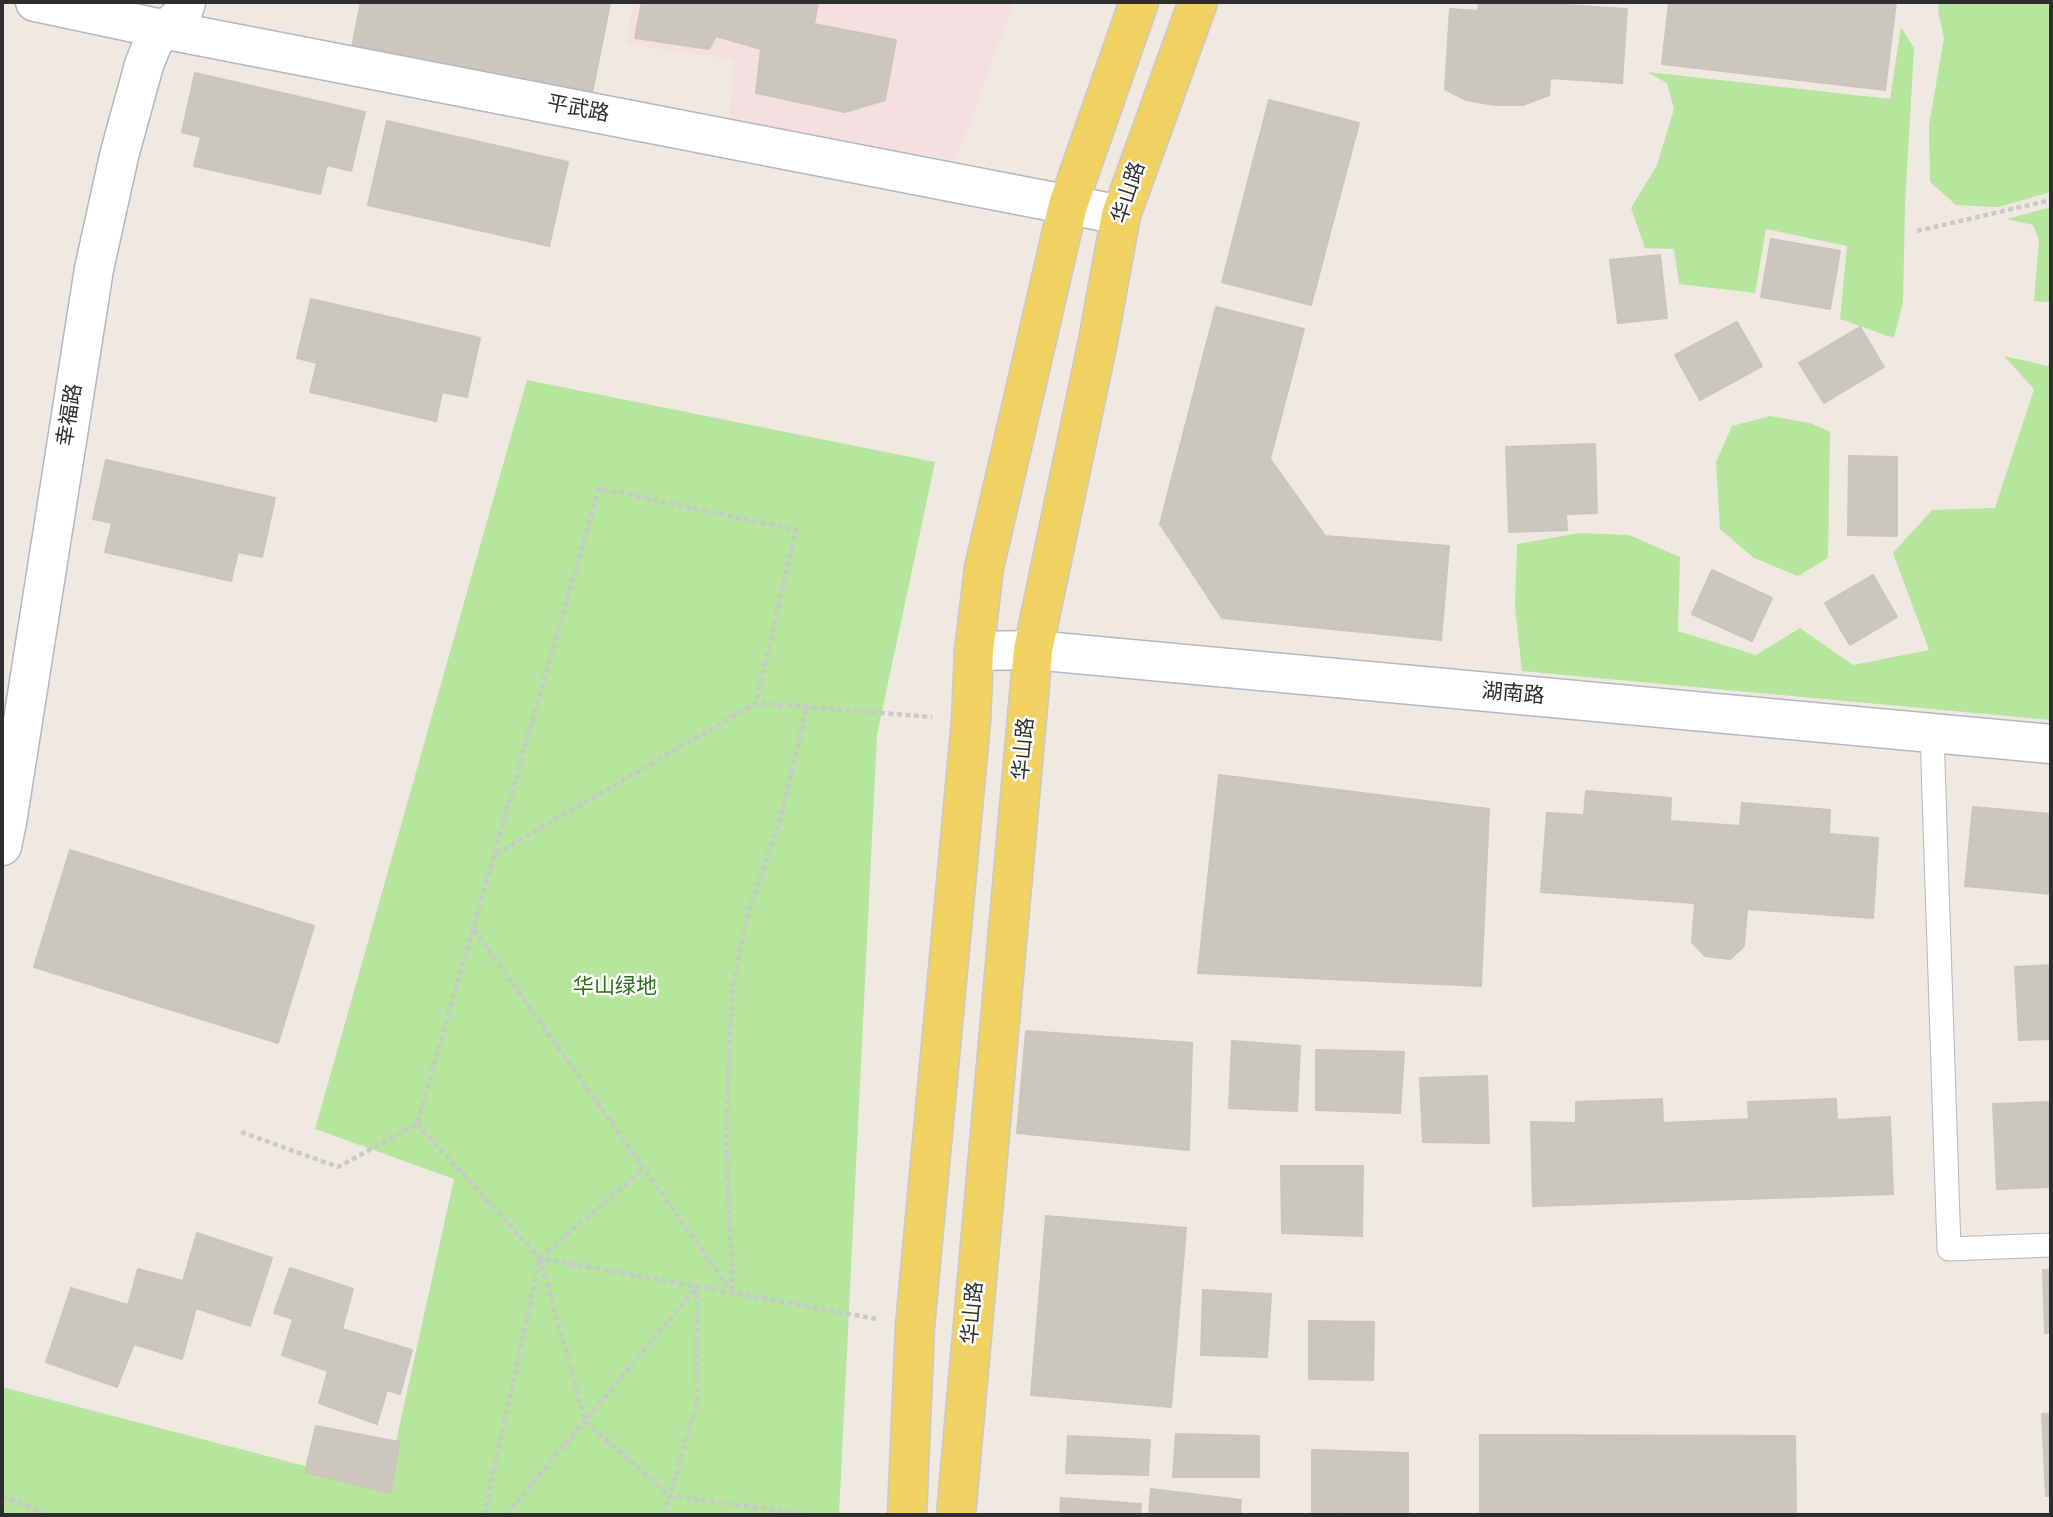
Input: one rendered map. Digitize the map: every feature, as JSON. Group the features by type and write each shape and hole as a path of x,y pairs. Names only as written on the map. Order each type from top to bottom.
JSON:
{"main road":[{"path":"907,1515 915,1326 971,721 974,651 984,568 1068,205 1139,2"},
{"name":"华山路","path":"956,1515 1033,650 1098,341 1121,215 1198,2"}],"street":[{"name":"平武路","path":"35,2 176,16 1121,215"},
{"name":"幸福路","path":"2,846 94,269 119,156 144,65 154,40 176,16"},
{"name":"湖南路","path":"974,651 1033,650 2051,744"}],"lane":[{"path":"1932,733 1949,1249 2051,1245"}],"path":[{"path":"1917,231 2051,200"},
{"path":"241,1132 338,1167 417,1124 599,488 796,530 756,703"},
{"path":"494,854 756,703 971,721"},
{"path":"733,1294 726,1137 732,992 746,921 781,816 807,706"},
{"path":"473,928 733,1294"},
{"path":"417,1124 540,1258 585,1421 670,1496 813,1515"},
{"path":"484,1515 540,1258 643,1169"},
{"path":"540,1258 915,1326"},
{"path":"506,1515 696,1288"},
{"path":"664,1515 696,1402 696,1288"},
{"path":"2,1496 49,1515"}],"shaded area":[{"path":"634,2 1014,2 956,160 729,120 734,60 626,44"}],"green space":[{"path":"1939,2 2051,2 2051,192 1998,207 1956,205 1930,182 1929,125 1944,38 1938,11"},
{"path":"1901,27 1914,48 1905,205 1903,302 1894,338 1840,319 1847,246 1766,229 1755,293 1679,284 1674,249 1645,248 1631,208 1657,165 1674,109 1667,83 1647,72 1890,99"},
{"path":"2051,207 2051,302 2034,301 2039,240 2033,225 2007,219"},
{"path":"2004,356 2048,366 2051,362 2051,720 1522,671 1515,606 1517,544 1580,533 1629,535 1680,557 1678,631 1756,655 1800,628 1853,665 1929,650 1893,553 1932,510 1995,508 2034,389"},
{"name":"华山绿地","path":"527,380 935,462 877,735 839,1515 2,1515 2,1387 386,1487 454,1179 315,1129"},
{"path":"1770,416 1810,423 1830,432 1828,558 1798,576 1754,558 1720,529 1716,462 1732,426"}],"building":[{"path":"361,2 610,4 591,98 352,47"},
{"path":"642,2 818,2 814,24 896,40 885,100 845,112 756,93 761,49 716,36 709,49 635,38"},
{"path":"1479,2 1627,9 1622,83 1550,78 1549,95 1523,105 1495,105 1466,100 1445,89 1450,9 1478,11"},
{"path":"1669,2 1896,2 1885,90 1662,64"},
{"path":"195,73 365,112 351,171 327,165 320,194 194,166 201,137 182,132"},
{"path":"1269,100 1359,123 1311,305 1222,282"},
{"path":"387,121 568,162 549,246 368,205"},
{"path":"1771,239 1840,251 1830,309 1761,297"},
{"path":"1660,255 1667,318 1618,323 1610,260"},
{"path":"311,299 480,338 467,397 442,392 436,421 310,392 317,363 297,358"},
{"path":"1216,307 1304,329 1270,459 1325,536 1449,546 1441,640 1222,618 1160,524"},
{"path":"1737,322 1762,366 1700,400 1675,355"},
{"path":"1860,327 1884,367 1824,403 1799,363"},
{"path":"1595,444 1597,513 1566,514 1567,530 1509,532 1506,447"},
{"path":"1849,456 1897,457 1897,536 1848,535"},
{"path":"106,460 275,498 262,557 238,552 231,581 105,552 112,523 93,519"},
{"path":"1712,570 1772,598 1752,641 1692,614"},
{"path":"1873,575 1897,617 1850,645 1825,603"},
{"path":"1219,775 1489,809 1481,986 1198,973"},
{"path":"1586,791 1671,798 1670,821 1740,826 1742,803 1830,810 1829,834 1878,838 1873,918 1747,909 1744,946 1730,959 1705,956 1692,942 1695,903 1541,892 1547,813 1584,815"},
{"path":"1973,807 2051,814 2051,894 1965,886"},
{"path":"70,850 314,926 278,1043 34,967"},
{"path":"2051,965 2051,1039 2019,1040 2015,967"},
{"path":"1026,1031 1192,1043 1189,1150 1017,1133"},
{"path":"1232,1041 1300,1046 1297,1111 1229,1108"},
{"path":"1316,1050 1404,1052 1400,1113 1316,1110"},
{"path":"1487,1076 1489,1143 1423,1142 1420,1078"},
{"path":"1662,1099 1663,1123 1749,1119 1748,1102 1836,1099 1837,1120 1890,1117 1893,1194 1533,1206 1531,1122 1576,1123 1576,1102"},
{"path":"2051,1102 2051,1187 1997,1189 1993,1104"},
{"path":"1281,1166 1363,1166 1362,1236 1282,1233"},
{"path":"1046,1216 1186,1228 1171,1407 1031,1395"},
{"path":"197,1233 272,1258 250,1326 196,1308 182,1359 134,1344 117,1387 46,1362 71,1288 128,1305 138,1269 183,1281"},
{"path":"290,1268 353,1289 342,1329 412,1350 400,1394 387,1390 377,1424 319,1403 328,1371 282,1355 293,1319 274,1313"},
{"path":"2043,1270 2051,1270 2051,1333 2045,1333"},
{"path":"1203,1290 1271,1294 1267,1357 1201,1355"},
{"path":"1309,1321 1374,1322 1373,1380 1309,1379"},
{"path":"2042,1414 2051,1414 2051,1496 2046,1496"},
{"path":"316,1426 399,1442 391,1493 305,1472"},
{"path":"1176,1434 1259,1436 1259,1477 1173,1477"},
{"path":"1480,1435 1795,1436 1796,1515 1480,1515"},
{"path":"1068,1436 1150,1440 1148,1475 1066,1473"},
{"path":"1312,1450 1408,1453 1408,1514 1312,1513"},
{"path":"1151,1489 1241,1500 1240,1515 1149,1515"},
{"path":"1061,1498 1141,1504 1140,1515 1060,1515"}]}
